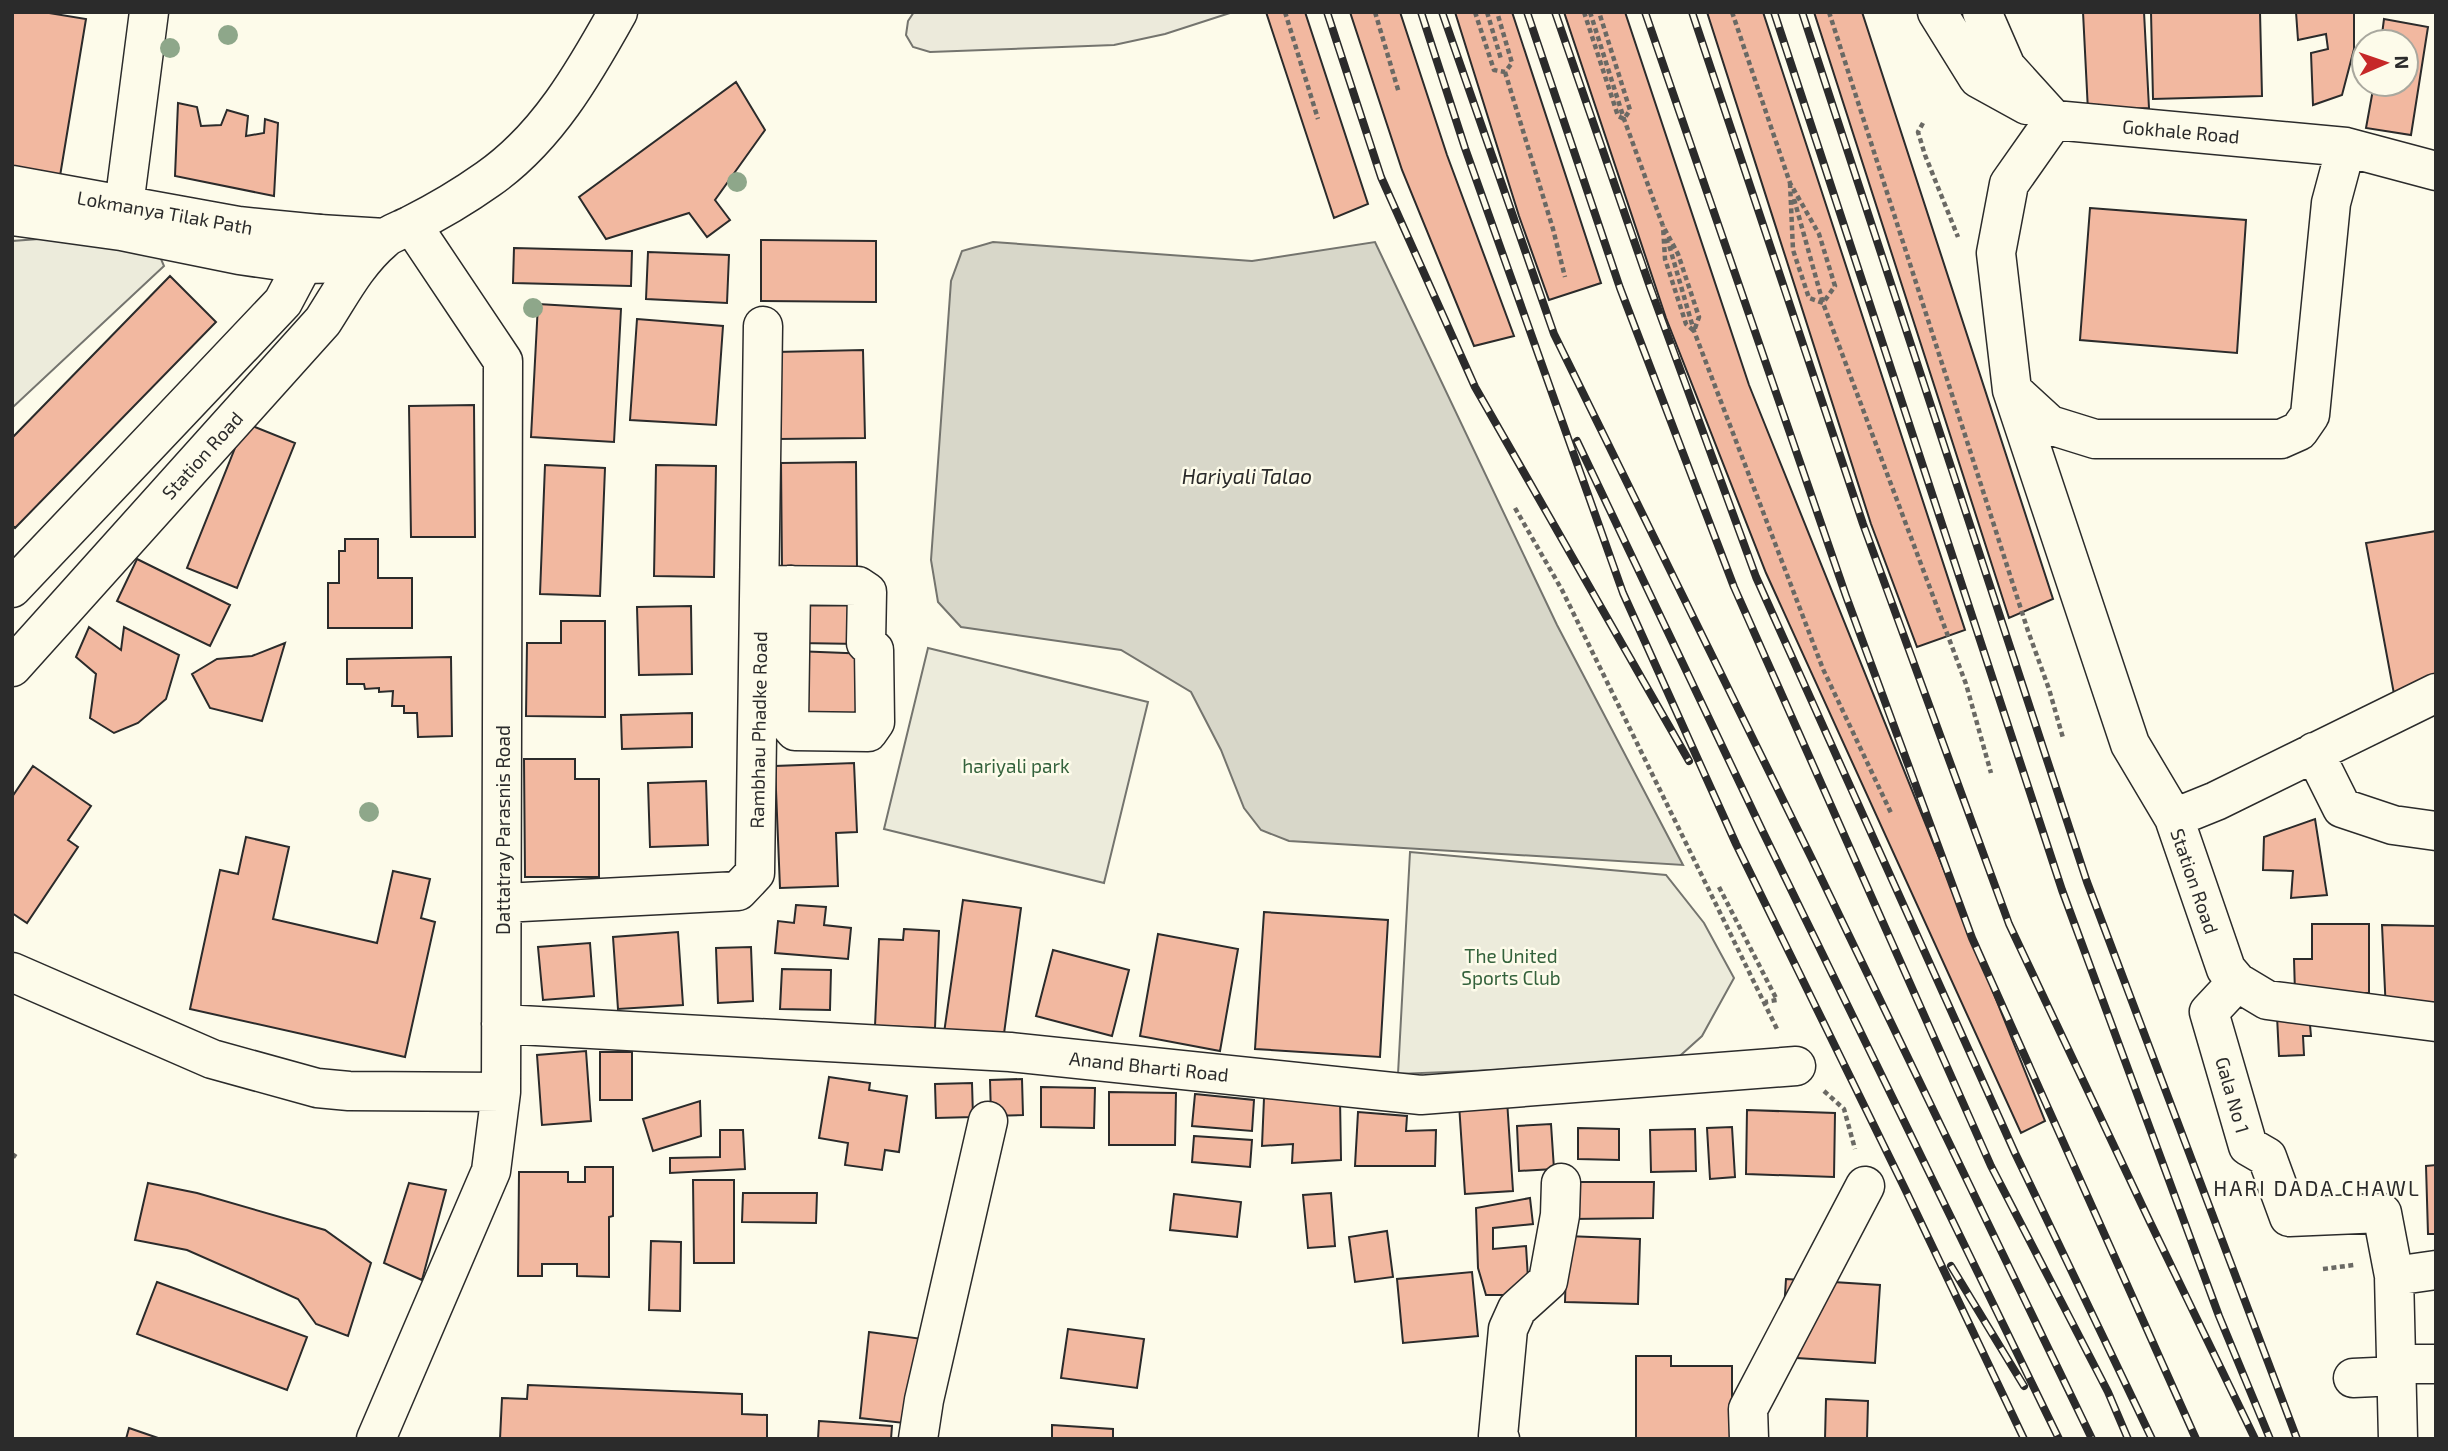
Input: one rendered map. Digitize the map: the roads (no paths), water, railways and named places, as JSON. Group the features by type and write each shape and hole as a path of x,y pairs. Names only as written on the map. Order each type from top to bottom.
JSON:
{"street":[{"path":"123,218 149,12"},
{"name":"Station Road","path":"12,667 323,321 385,242 489,178 547,123 587,68 618,12"},
{"path":"1937,12 1978,78 2054,120"},
{"path":"1982,12 2006,67 2054,120"},
{"path":"2054,120 2009,184 1996,253 2012,390 2130,744 2174,818"},
{"name":"Gokhale Road","path":"2054,120 2346,147 2436,172"},
{"path":"2012,390 2050,425 2095,439 2281,439 2299,431 2310,415 2331,203 2346,147"},
{"name":"Lokmanya Tilak Path","path":"12,185 123,218"},
{"path":"12,216 123,218 239,256 385,242"},
{"name":"Dattatray Parasnis Road","path":"376,1439 491,1171 501,1093 503,361 385,242"},
{"path":"12,588 283,302 310,249"},
{"name":"Rambhau Phadke Road","path":"502,903 738,891 755,873 774,664 775,585 763,326"},
{"path":"774,664 789,724 795,731 868,732 875,722 874,650 866,643 867,592 858,586 775,585"},
{"name":"Station Road","path":"2436,693 2216,801 2174,818 2226,969 2237,982 2267,1000 2436,1022"},
{"path":"2314,752 2342,808 2393,825 2436,831"},
{"path":"12,972 212,1059 317,1088 349,1091 501,1093"},
{"name":"Gala No 1","path":"2237,982 2209,1012 2248,1146 2267,1157 2289,1217 2382,1213 2394,1276"},
{"name":"Anand Bharti Road","path":"501,1024 1010,1052 1422,1095 1796,1066"},
{"path":"918,1439 924,1400 988,1121"},
{"path":"1500,1439 1498,1436 1508,1329 1517,1309 1548,1281 1560,1215 1560,1183"},
{"path":"1749,1439 1748,1409 1865,1186"},
{"path":"2398,1439 2394,1276 2436,1270"},
{"path":"2353,1378 2436,1364"}],"water":[{"name":"Hariyali Talao","path":"993,242 1252,261 1375,242 1557,625 1683,865 1289,841 1261,830 1244,808 1221,750 1191,692 1121,650 961,627 938,602 931,560 951,281 962,251"}],"railway":[{"path":"1327,12 1381,177 1475,387 1689,761"},
{"path":"1421,12 1465,148 1623,593 1736,844 2024,1439"},
{"path":"1442,12 1554,334 1812,859 2092,1439"},
{"path":"1527,12 1620,288 1734,587 1991,1166 2108,1392 2128,1439"},
{"path":"1555,12 1650,287 1756,577 2015,1153 2152,1439"},
{"path":"1645,12 1846,596 1972,938 2196,1439"},
{"path":"1692,12 1863,524 2009,924 2255,1439"},
{"path":"1774,12 2062,890 2219,1316 2270,1439"},
{"path":"1802,12 2087,882 2297,1439"},
{"path":"1577,441 1762,830 2059,1439"},
{"path":"1951,1266 2024,1386"}],"district":[{"name":"HARI DADA CHAWL","path":"2317,1187"}],"park label":[{"name":"hariyali park","path":"1016,765"},
{"name":"The United Sports Club","path":"1511,966"}]}
